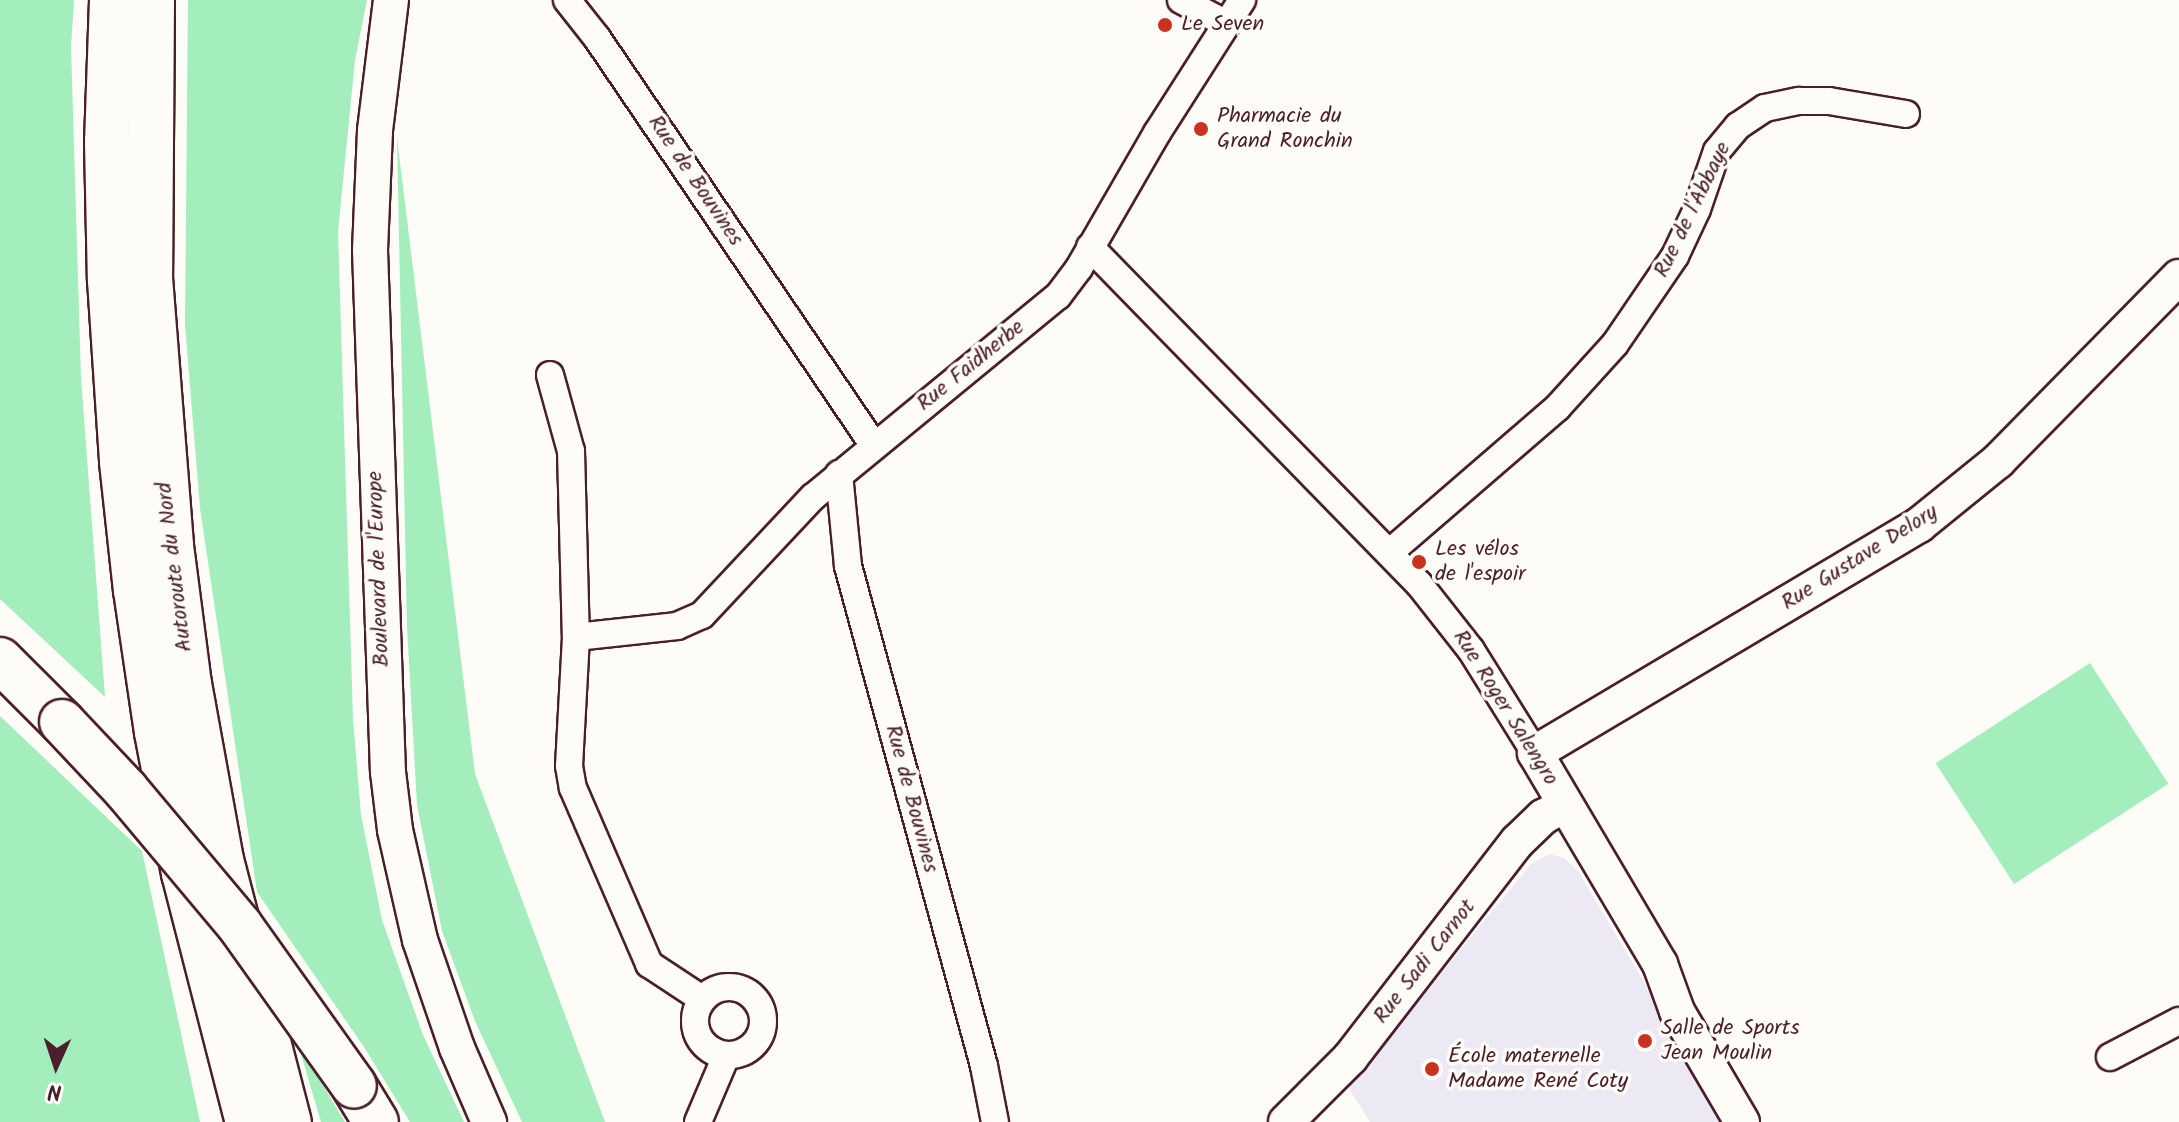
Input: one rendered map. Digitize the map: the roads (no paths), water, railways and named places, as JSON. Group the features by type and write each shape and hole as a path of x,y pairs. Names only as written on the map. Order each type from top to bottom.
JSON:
{"highway":[{"name":"Autoroute du Nord","path":"112,0 107,142 110,280 122,462 136,590 157,732 184,873 248,1122"},
{"name":"Autoroute du Nord","path":"152,0 150,278 171,546 194,712 218,845 289,1122"},
{"path":"0,660 62,722 217,897 293,996 365,1104"}],"street":[{"name":"Boulevard de l'Europe","path":"391,0 375,131 370,250 388,772 395,830 420,940 447,1022 489,1122"},
{"name":"Rue de Bouvines","path":"567,0 606,51 873,444"},
{"path":"1181,0 1225,23"},
{"name":"Rue Faidherbe","path":"576,637 677,626 702,615 839,474 1051,301 1070,281 1225,23 1242,0"},
{"name":"Rue de l'Abbaye","path":"1389,553 1557,408 1615,344 1675,256 1697,209 1717,151 1738,126 1775,104 1799,101 1829,101 1906,114"},
{"name":"Rue Roger Salengro","path":"1090,247 1389,553 1457,630 1535,753 1660,964 1677,1011 1742,1122"},
{"name":"Rue Gustave Delory","path":"1535,753 1919,525 1998,461 2179,277"},
{"path":"550,375 571,451 576,637 569,766 573,788 644,956 657,972 702,999"},
{"name":"Rue de Bouvines","path":"839,474 848,566 984,1066 995,1122"},
{"name":"Rue Sadi Carnot","path":"1286,1122 1350,1058 1518,841 1543,817 1565,805"},
{"path":"722,987 737,987 751,994 760,1006 764,1020 758,1041 740,1054 726,1056 710,1050 699,1038 695,1014 702,999 722,987"},
{"path":"2110,1057 2179,1021"},
{"path":"698,1122 726,1056"}],"place":[{"name":"Le Seven","path":"1165,25"},
{"name":"Pharmacie du Grand Ronchin","path":"1201,129"},
{"name":"Les vélos de l'espoir","path":"1419,562"},
{"name":"Salle de Sports Jean Moulin","path":"1645,1041"},
{"name":"École maternelle Madame René Coty","path":"1432,1069"}]}
